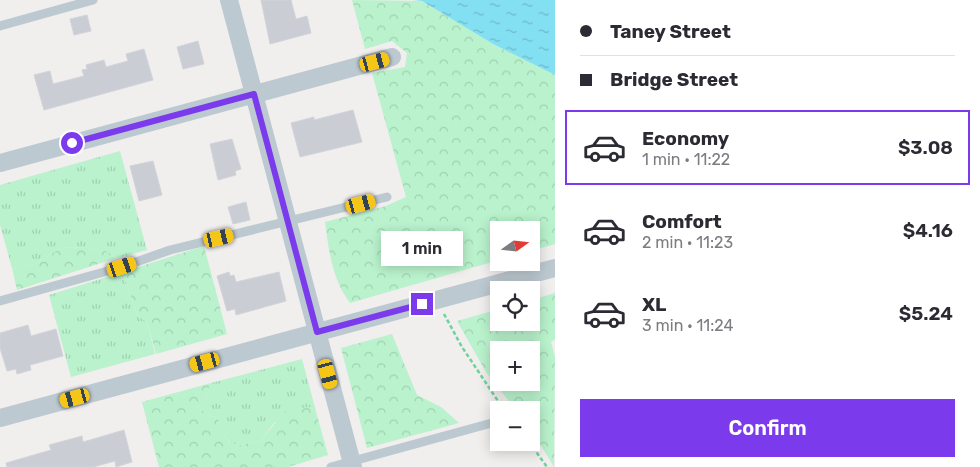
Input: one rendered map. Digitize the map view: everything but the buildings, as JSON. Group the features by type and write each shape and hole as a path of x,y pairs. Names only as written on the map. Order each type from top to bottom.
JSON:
{"street":[{"path":"228,0 352,464"},
{"path":"0,163 392,57"},
{"path":"0,418 555,268"}],"lane":[{"path":"0,26 93,0"},
{"path":"0,301 113,269 170,250 387,197"},
{"path":"331,467 352,464 490,424"}],"path":[{"path":"442,310 462,346 498,401"},
{"path":"535,451 547,467"}],"green space":[{"path":"352,0 422,1 493,44 555,75 555,244 540,248 540,221 490,221 490,263 350,303 335,274 325,222 386,206 406,197 372,73 405,67 407,53 392,41 365,49"},
{"path":"120,151 147,250 117,258 106,251 86,247 61,248 35,264 12,268 0,225 0,185"},
{"path":"204,246 227,334 156,354 147,322 137,315 123,272"},
{"path":"86,247 106,251 117,258 17,290 12,268 35,264 61,248"},
{"path":"123,272 137,315 147,322 155,354 71,377 49,295"},
{"path":"555,293 555,339 551,342 555,357 554,467 540,444 540,401 509,401 501,391 540,391 540,341 490,341 490,377 457,321 490,312 490,331 540,331 540,297"},
{"path":"392,334 417,395 441,407 459,423 367,448 341,348"},
{"path":"302,359 317,415 310,407 274,423 261,440 237,446 225,437 218,419 196,407 205,400 211,383"},
{"path":"211,383 205,400 196,407 218,419 225,437 237,446 261,440 287,409 310,407 317,415 328,455 288,467 159,467 142,402"}],"water":[{"path":"413,0 555,0 555,75 493,44 422,1"}],"route":[{"path":"72,143 254,94 317,332 422,304"}]}
